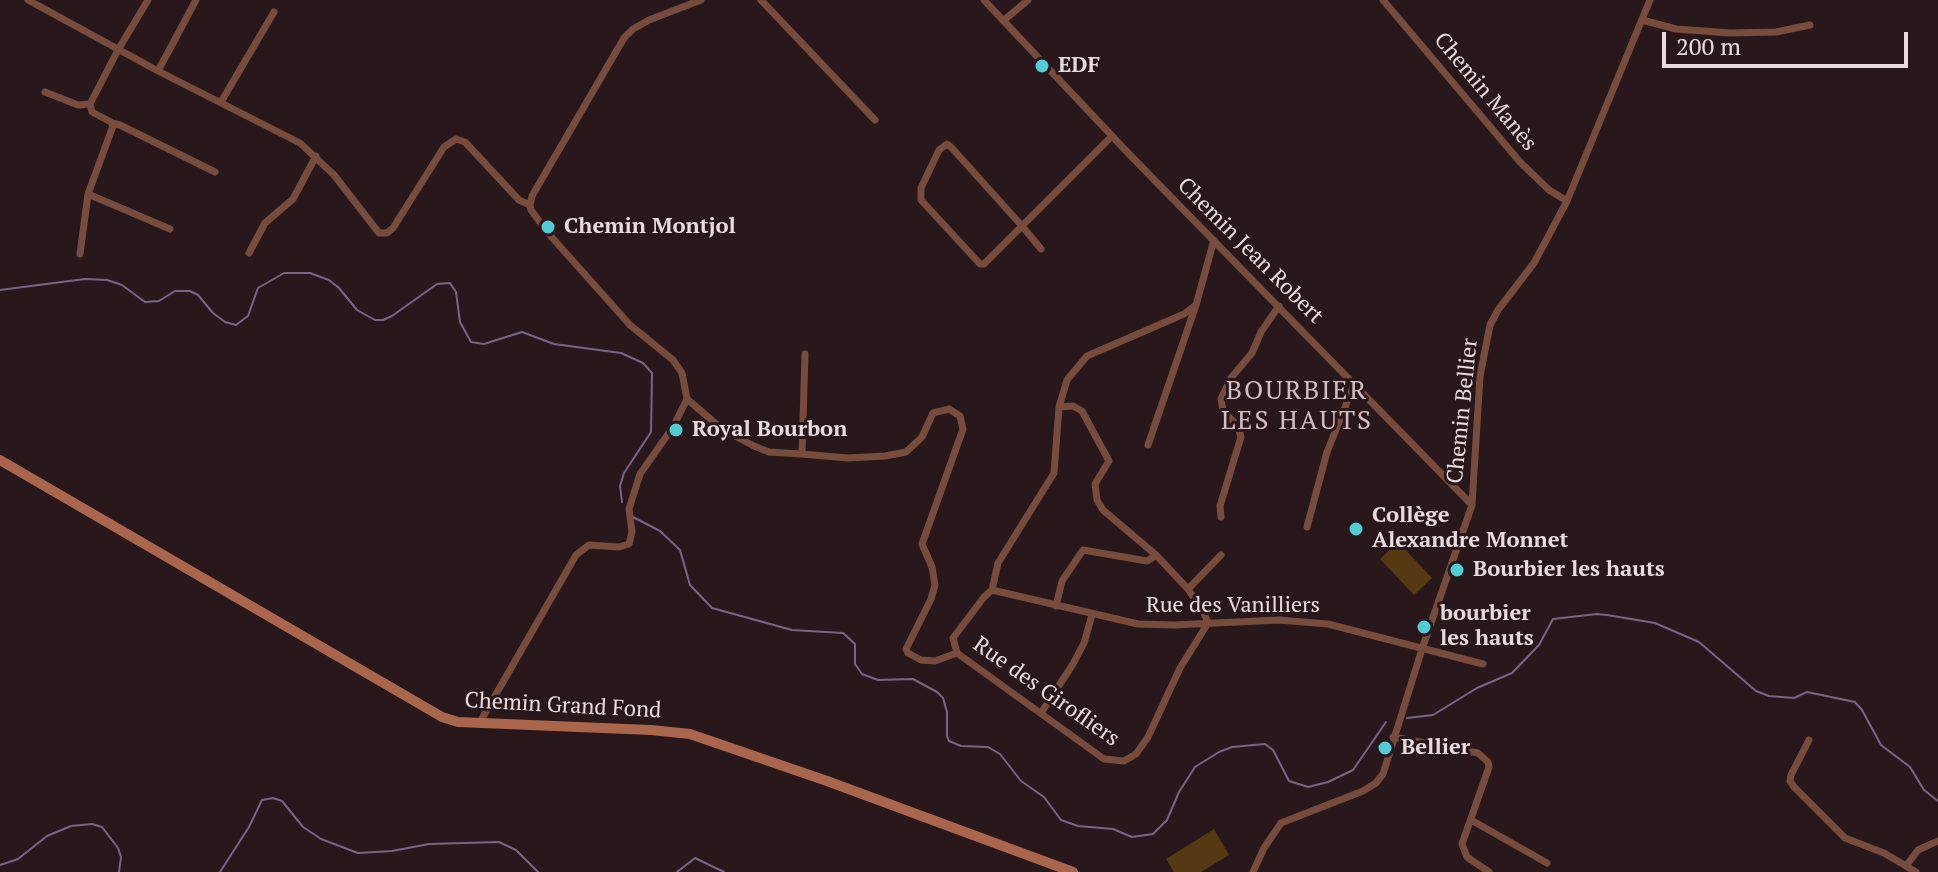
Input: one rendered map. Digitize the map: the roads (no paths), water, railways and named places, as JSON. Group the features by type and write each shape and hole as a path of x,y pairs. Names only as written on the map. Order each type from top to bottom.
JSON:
{"street":[{"path":"28,0 300,143 316,156 379,233 387,233 393,228 444,147 456,139 465,142 519,200 530,205"},
{"path":"148,0 90,104 94,114 215,172"},
{"path":"158,71 196,0"},
{"path":"480,722 576,555 589,545 619,547 629,544 632,532 629,509 640,474 673,427 687,399 682,373 673,360 630,325 548,233 530,205 532,196 624,38 649,20 701,0"},
{"path":"761,0 875,120"},
{"name":"Chemin Jean Robert","path":"984,0 1112,136 1472,505"},
{"path":"1003,21 1028,0"},
{"name":"Chemin Manès","path":"1383,0 1520,162 1549,190 1567,201"},
{"name":"Chemin Bellier","path":"1253,872 1281,823 1363,791 1383,774 1472,505 1480,376 1490,325 1534,263 1567,201 1650,0"},
{"path":"221,102 274,12"},
{"path":"1642,20 1676,29 1730,33 1776,32 1810,25"},
{"path":"45,92 78,105 90,104"},
{"path":"80,254 88,194 112,123"},
{"path":"1041,249 1022,226 951,147 947,144 942,146 921,188 921,200 975,261 984,264 1022,226 1112,136"},
{"path":"249,253 265,223 293,199 316,156"},
{"path":"88,194 170,229"},
{"path":"1148,445 1196,305 1214,240"},
{"path":"992,590 998,563 1054,473 1059,407 1067,380 1087,356 1184,314 1196,305"},
{"path":"1221,517 1220,506 1241,437 1238,426 1223,411 1221,399 1231,378 1252,353 1261,332 1279,306"},
{"path":"802,454 805,354"},
{"path":"1307,527 1327,452 1354,385"},
{"path":"687,399 722,429 769,452 848,458 906,452 922,437 933,413 949,409 960,416 963,429 922,544 932,567 935,585 906,649 921,660 935,661 957,653"},
{"path":"1059,407 1073,406 1082,411 1109,461 1095,484 1097,500 1103,510 1156,555 1188,589 1208,623"},
{"name":"Chemin Grand Fond","path":"0,460 425,708 451,720 690,734 842,786 1073,872"},
{"path":"1056,606 1062,581 1083,550 1147,561 1156,555"},
{"path":"1188,589 1221,555"},
{"name":"Rue des Vanilliers","path":"992,590 1092,615 1155,625 1288,620 1328,624 1483,664"},
{"name":"Rue des Girofliers","path":"992,590 953,638 957,653 1104,759 1124,761 1143,746 1180,668 1208,623"},
{"path":"1041,713 1084,643 1092,615"},
{"path":"1393,737 1478,753 1484,757 1489,767 1462,844 1472,862 1489,872"},
{"path":"1809,740 1791,775 1790,781 1794,787 1845,838 1884,853 1916,872"},
{"path":"1471,820 1547,863"},
{"path":"1906,866 1918,850 1938,841"}],"waterway":[{"path":"0,290 85,279 107,280 122,285 145,302 159,301 175,291 190,291 225,322 236,325 248,316 258,288 284,273 310,273 329,280 357,310 375,320 392,316 437,284 450,283 456,292 460,322 471,342 484,344 522,332 554,344 621,353 643,363 652,373 651,432 624,473 620,486 622,502"},
{"path":"633,517 660,531 680,550 690,585 712,608 792,630 843,633 855,644 855,664 862,674 878,680 913,679 937,692 943,698 947,712 949,741 961,746 988,747 1000,754 1021,781 1044,797 1061,820 1078,826 1113,829 1132,837 1153,834 1167,820 1179,792 1195,767 1232,747 1265,744 1273,750 1289,781 1308,787 1328,782 1353,770 1386,722"},
{"path":"1407,718 1433,715 1477,688 1512,673 1539,645 1553,619 1607,615 1655,623 1699,642 1756,691 1769,696 1794,698 1807,692 1855,702 1881,745 1910,767 1924,790 1938,801"},
{"path":"220,872 262,800 273,798 282,801 303,827 321,839 358,853 429,844 499,842 516,850 538,872"},
{"path":"0,865 18,859 47,836 71,826 92,824 102,827 118,848 121,857 119,872"},
{"path":"677,872 695,858 724,872"}],"place":[{"name":"EDF","path":"1042,66"},
{"name":"Chemin Montjol","path":"548,227"},
{"name":"Royal Bourbon","path":"676,430"},
{"name":"Collège Alexandre Monnet","path":"1356,529"},
{"name":"Bourbier les hauts","path":"1457,570"},
{"name":"bourbier les hauts","path":"1424,627"},
{"name":"Bellier","path":"1385,748"}],"district":[{"name":"BOURBIER LES HAUTS","path":"1297,407"}]}
